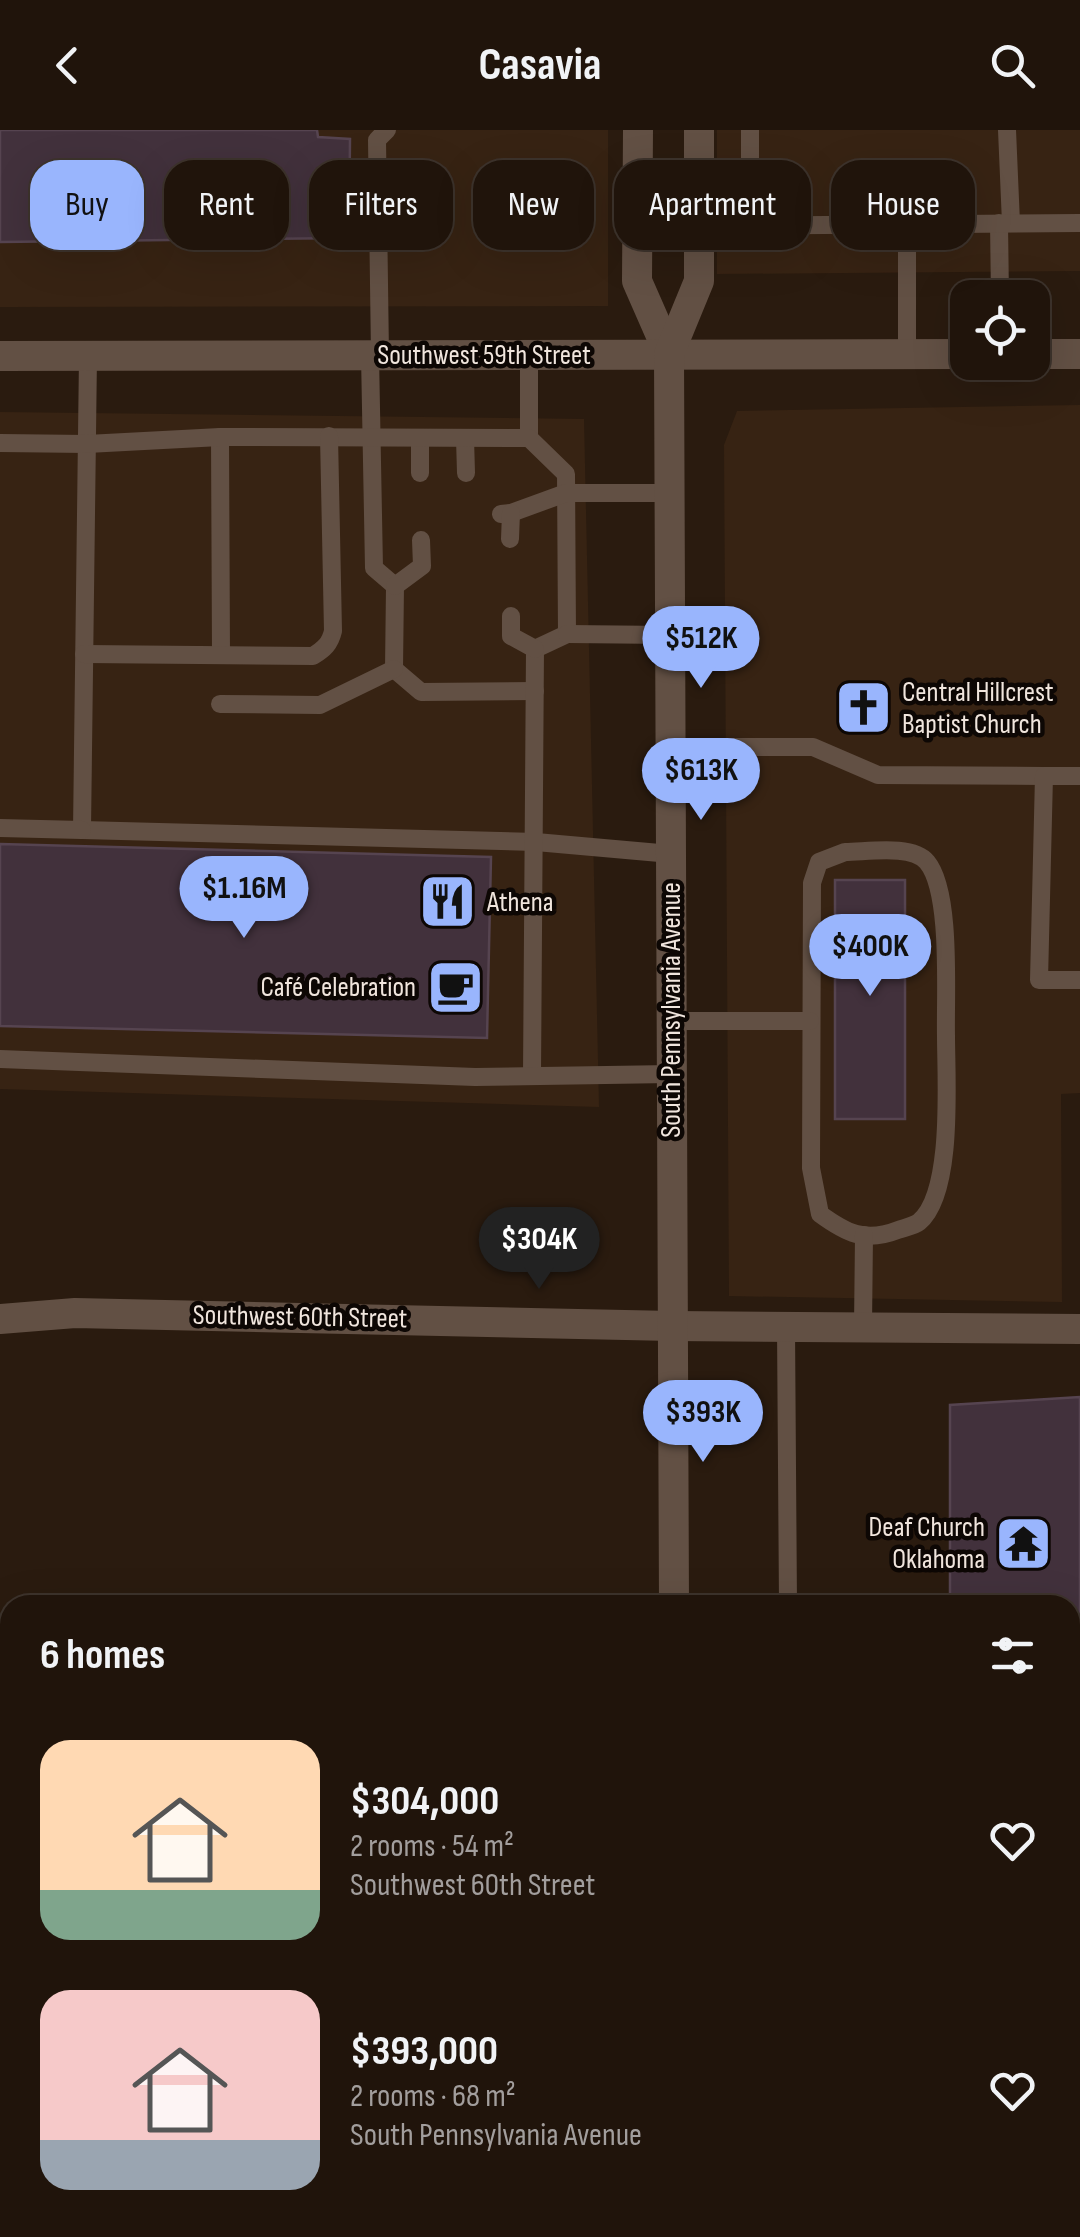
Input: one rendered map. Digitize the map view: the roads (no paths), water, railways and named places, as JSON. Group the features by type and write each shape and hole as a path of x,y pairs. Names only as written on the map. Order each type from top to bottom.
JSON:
{"main road":[{"name":"South Pennsylvania Avenue","path":"638,130 638,281 669,354 674,1595"},
{"name":"South Pennsylvania Avenue","path":"699,130 699,160"},
{"name":"South Pennsylvania Avenue","path":"669,354 699,281 699,250"},
{"name":"Southwest 59th Street","path":"0,356 950,354"},
{"path":"1050,354 1080,354"},
{"name":"Southwest 60th Street","path":"0,1319 75,1312 672,1326 1080,1329"}],"lane":[{"path":"388,130 376,140 372,436 374,568 394,586 394,669 421,692 535,692"},
{"path":"750,130 750,160"},
{"path":"1001,280 1007,130"},
{"path":"975,223 1080,222"},
{"path":"906,354 907,250"},
{"path":"530,354 530,438"},
{"path":"82,830 88,356"},
{"path":"84,654 313,656 330,642 333,632 329,436"},
{"path":"220,437 221,655"},
{"path":"0,443 86,444 220,437 530,438 566,474 567,634"},
{"path":"420,438 420,473"},
{"path":"465,438 466,473"},
{"path":"510,539 506,513 566,493 670,493"},
{"path":"394,586 422,566 421,540"},
{"path":"511,616 511,636 535,649"},
{"path":"535,649 567,634 670,635"},
{"path":"532,1076 535,649"},
{"path":"220,704 320,705 394,669"},
{"path":"671,747 813,747 878,775 1080,776"},
{"path":"1044,776 1039,980 1080,980"},
{"path":"0,828 536,842 671,854"},
{"path":"845,852 913,852 927,862 940,892 945,939 946,1126 938,1191 919,1222 888,1234 848,1234 820,1214 811,1168 810,1021 812,883 820,862 845,852"},
{"path":"672,1021 810,1021"},
{"path":"0,1059 475,1076 672,1074"},
{"path":"863,1328 864,1235"},
{"path":"786,1327 788,1595"}],"place":[{"name":"Central Hillcrest Baptist Church","path":"863,708"},
{"name":"Athena","path":"448,902"},
{"name":"Café Celebration","path":"455,987"},
{"name":"Deaf Church Oklahoma","path":"1024,1543"}]}
